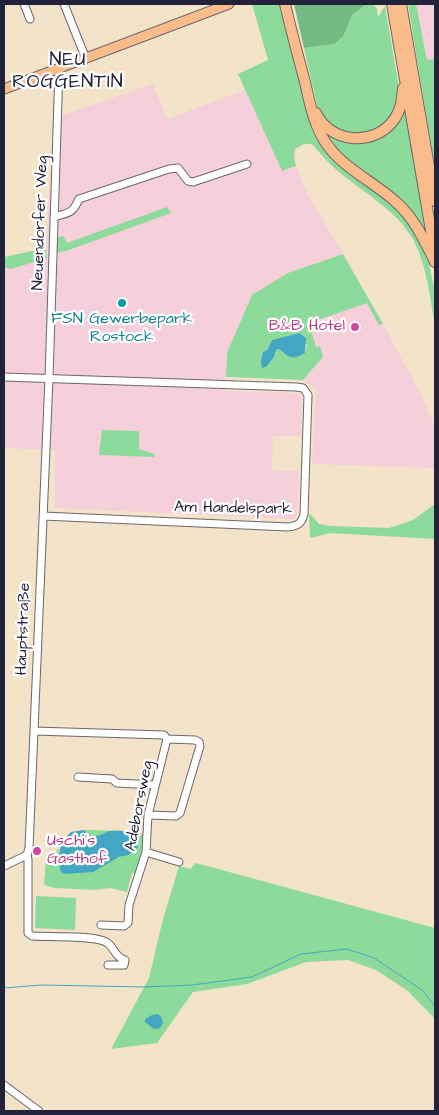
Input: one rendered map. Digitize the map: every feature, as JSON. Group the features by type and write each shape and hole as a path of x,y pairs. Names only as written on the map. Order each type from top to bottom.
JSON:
{"highway":[{"path":"285,4 312,113 319,132 340,159 395,201 406,212 418,227 435,262"},
{"path":"292,4 315,110 323,123 336,133 344,137 361,138 376,135 388,126 394,120 402,103 404,75"},
{"path":"392,4 435,256"},
{"path":"401,4 435,200"}],"main road":[{"path":"4,89 229,4"}],"street":[{"path":"24,4 30,19"},
{"path":"64,4 86,59"},
{"name":"Neuendorfer Weg","path":"49,378 59,68"},
{"path":"54,217 72,211 76,208 79,199 169,169 178,168 188,181 193,182 247,164"},
{"path":"4,377 49,378"},
{"name":"Am Handelspark","path":"43,516 288,527 298,524 304,514 308,396 303,388 49,378"},
{"name":"Hauptstraße","path":"49,378 29,848 27,855 28,933 32,936 91,938 106,942 120,959 125,960 124,965 108,964"},
{"path":"34,730 164,735 168,739 195,740 199,742 200,746 180,813 176,816 148,815"},
{"name":"Adeborsweg","path":"101,925 124,926 128,923 129,905 146,852 148,815 168,739"},
{"path":"78,777 112,779 117,783 155,785"},
{"path":"146,852 180,862"},
{"path":"4,866 27,855"},
{"path":"4,1085 39,1111"}],"shaded area":[{"path":"416,4 435,4 435,102 427,60"},
{"name":"NEU ROGGENTIN","path":"153,84 167,119 245,90 251,99 282,171 296,166 308,195 343,254 288,273 227,353 225,391 298,393 302,397 301,436 273,436 272,470 299,471 297,513 294,519 55,508 55,450 4,448 4,257 46,248 54,118"},
{"path":"371,302 420,393 411,394 421,394 435,427 435,468 312,464 316,390 303,380 323,357 316,347 312,334 318,320"}],"green space":[{"path":"252,4 281,4 321,138 397,206 426,250 435,291 435,326 428,283 422,261 414,241 400,221 335,169 312,144 304,144 295,149 294,158 296,166 282,171 238,74 268,60"},
{"path":"294,4 367,4 352,15 343,37 334,44 304,48"},
{"path":"367,4 373,4 377,9 378,17 385,6 400,94 394,117 370,134 339,132 319,114 304,48 334,44 343,37 352,15"},
{"path":"408,4 416,4 427,60 435,59 435,168"},
{"path":"404,104 427,241 425,235 333,148 319,121 323,126 369,140"},
{"path":"167,207 171,213 56,253 57,238 63,236 67,243"},
{"path":"46,248 47,258 11,269 4,267 4,257"},
{"path":"343,254 383,324 379,325 367,303 318,320 312,334 316,347 320,346 323,357 303,380 226,377 227,353 252,295 288,273","holes":["299,333 307,345 305,353 298,357 283,353 279,349 276,350 274,357 266,367 262,368 263,352 266,351 272,340"]},
{"path":"102,430 139,431 139,449 154,454 154,457 99,455"},
{"path":"435,504 435,539 330,533 311,538 310,536 309,513 319,524 389,528 413,520"},
{"path":"84,830 138,831 140,834 145,835 144,851 137,874 132,873 127,892 110,888 96,890 55,888 44,885 46,861 52,858 59,847 58,856 76,869 84,872 88,872 135,850 106,833 100,836 90,836"},
{"path":"196,863 435,928 435,1019 408,991 376,970 348,960 306,962 247,984 193,992 157,1043 111,1049 149,978 162,923 179,866 190,869"},
{"path":"36,896 76,898 75,930 35,928"}],"water":[{"path":"299,333 306,338 305,353 298,357 292,357 279,349 276,350 274,357 266,367 262,368 263,352 267,350 272,340"},
{"path":"84,830 90,836 110,831 127,832 137,836 139,843 137,848 128,855 119,857 93,872 65,874 61,872 59,855 63,841 71,832"},
{"path":"158,1014 163,1023 160,1028 154,1029 145,1022 145,1019"}],"waterway":[{"path":"4,988 41,985 144,987 192,985 252,977 301,954 347,949 374,958 422,990 435,1006"}],"place":[{"name":"FSN Gewerbepark Rostock","path":"122,303"},
{"name":"B&B Hotel","path":"355,327"},
{"name":"Uschi´s Gasthof","path":"37,851"}],"district":[{"name":"NEU ROGGENTIN","path":"68,72"}]}
